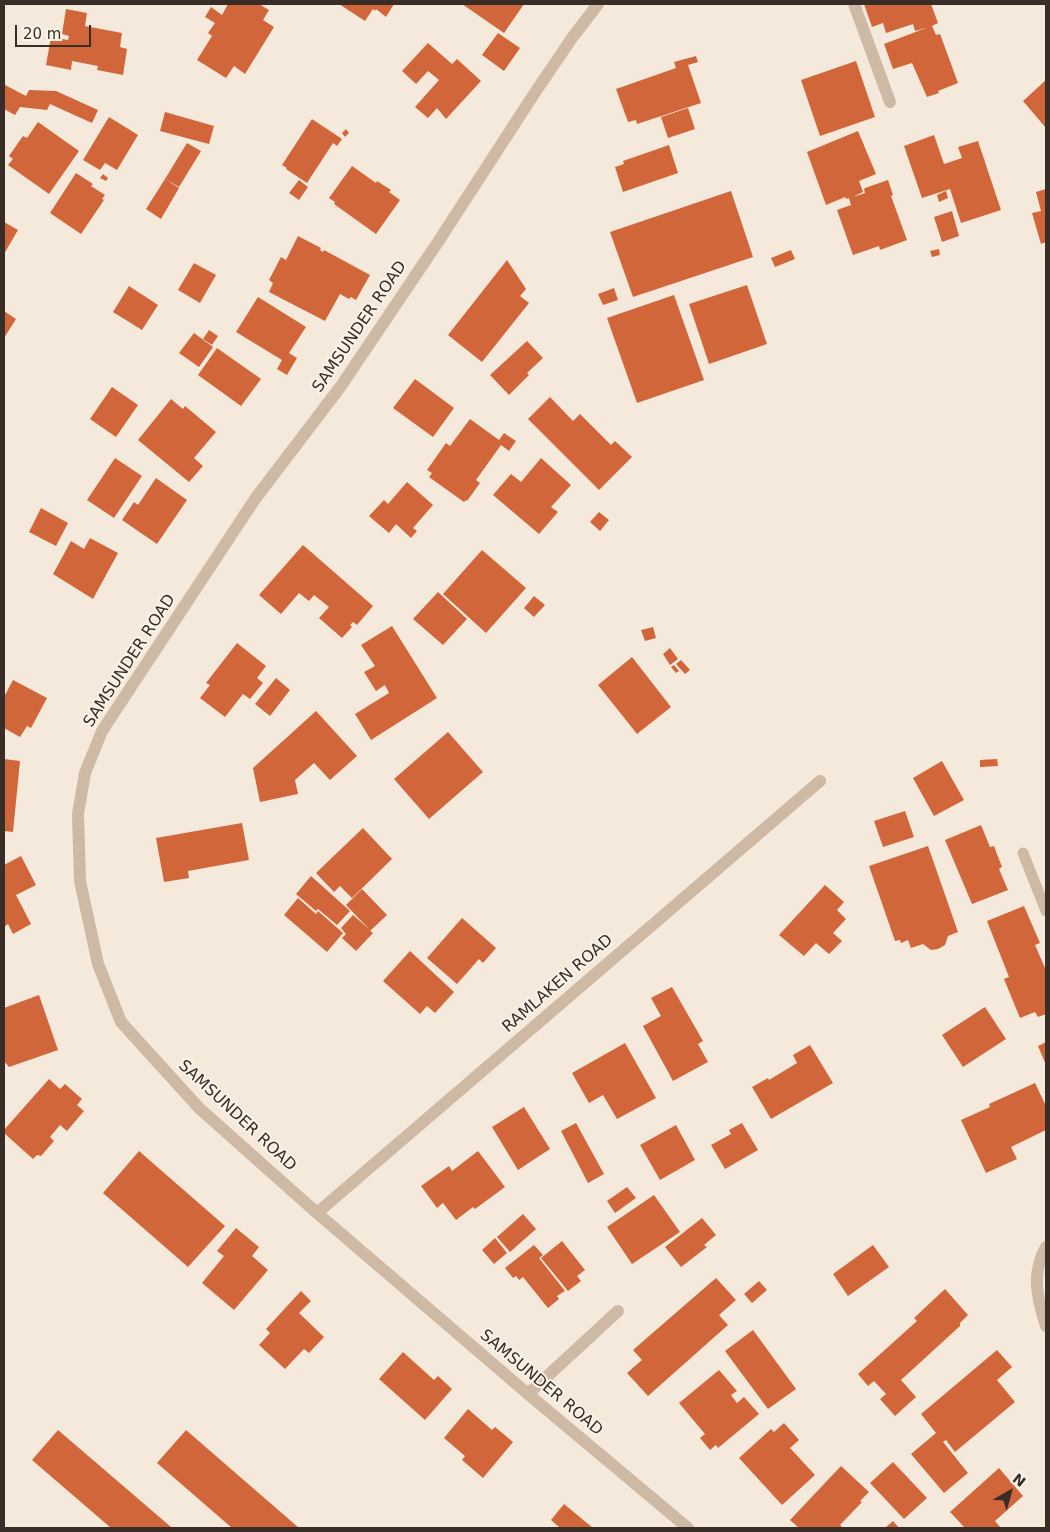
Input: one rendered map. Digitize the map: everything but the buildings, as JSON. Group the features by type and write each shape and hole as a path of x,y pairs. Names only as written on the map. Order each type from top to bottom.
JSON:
{"street":[{"name":"SAMSUNDER ROAD","path":"598,4 534,94 341,386 255,499 102,731 84,773 78,814 80,881 98,964 121,1022 199,1108 317,1213 688,1528"},
{"path":"854,4 890,102"},
{"name":"RAMLAKEN ROAD","path":"317,1213 820,781"},
{"path":"1046,1247 1036,1273 1036,1292 1046,1326"},
{"path":"528,1394 618,1311"}],"lane":[{"path":"1024,853 1046,911"}]}
